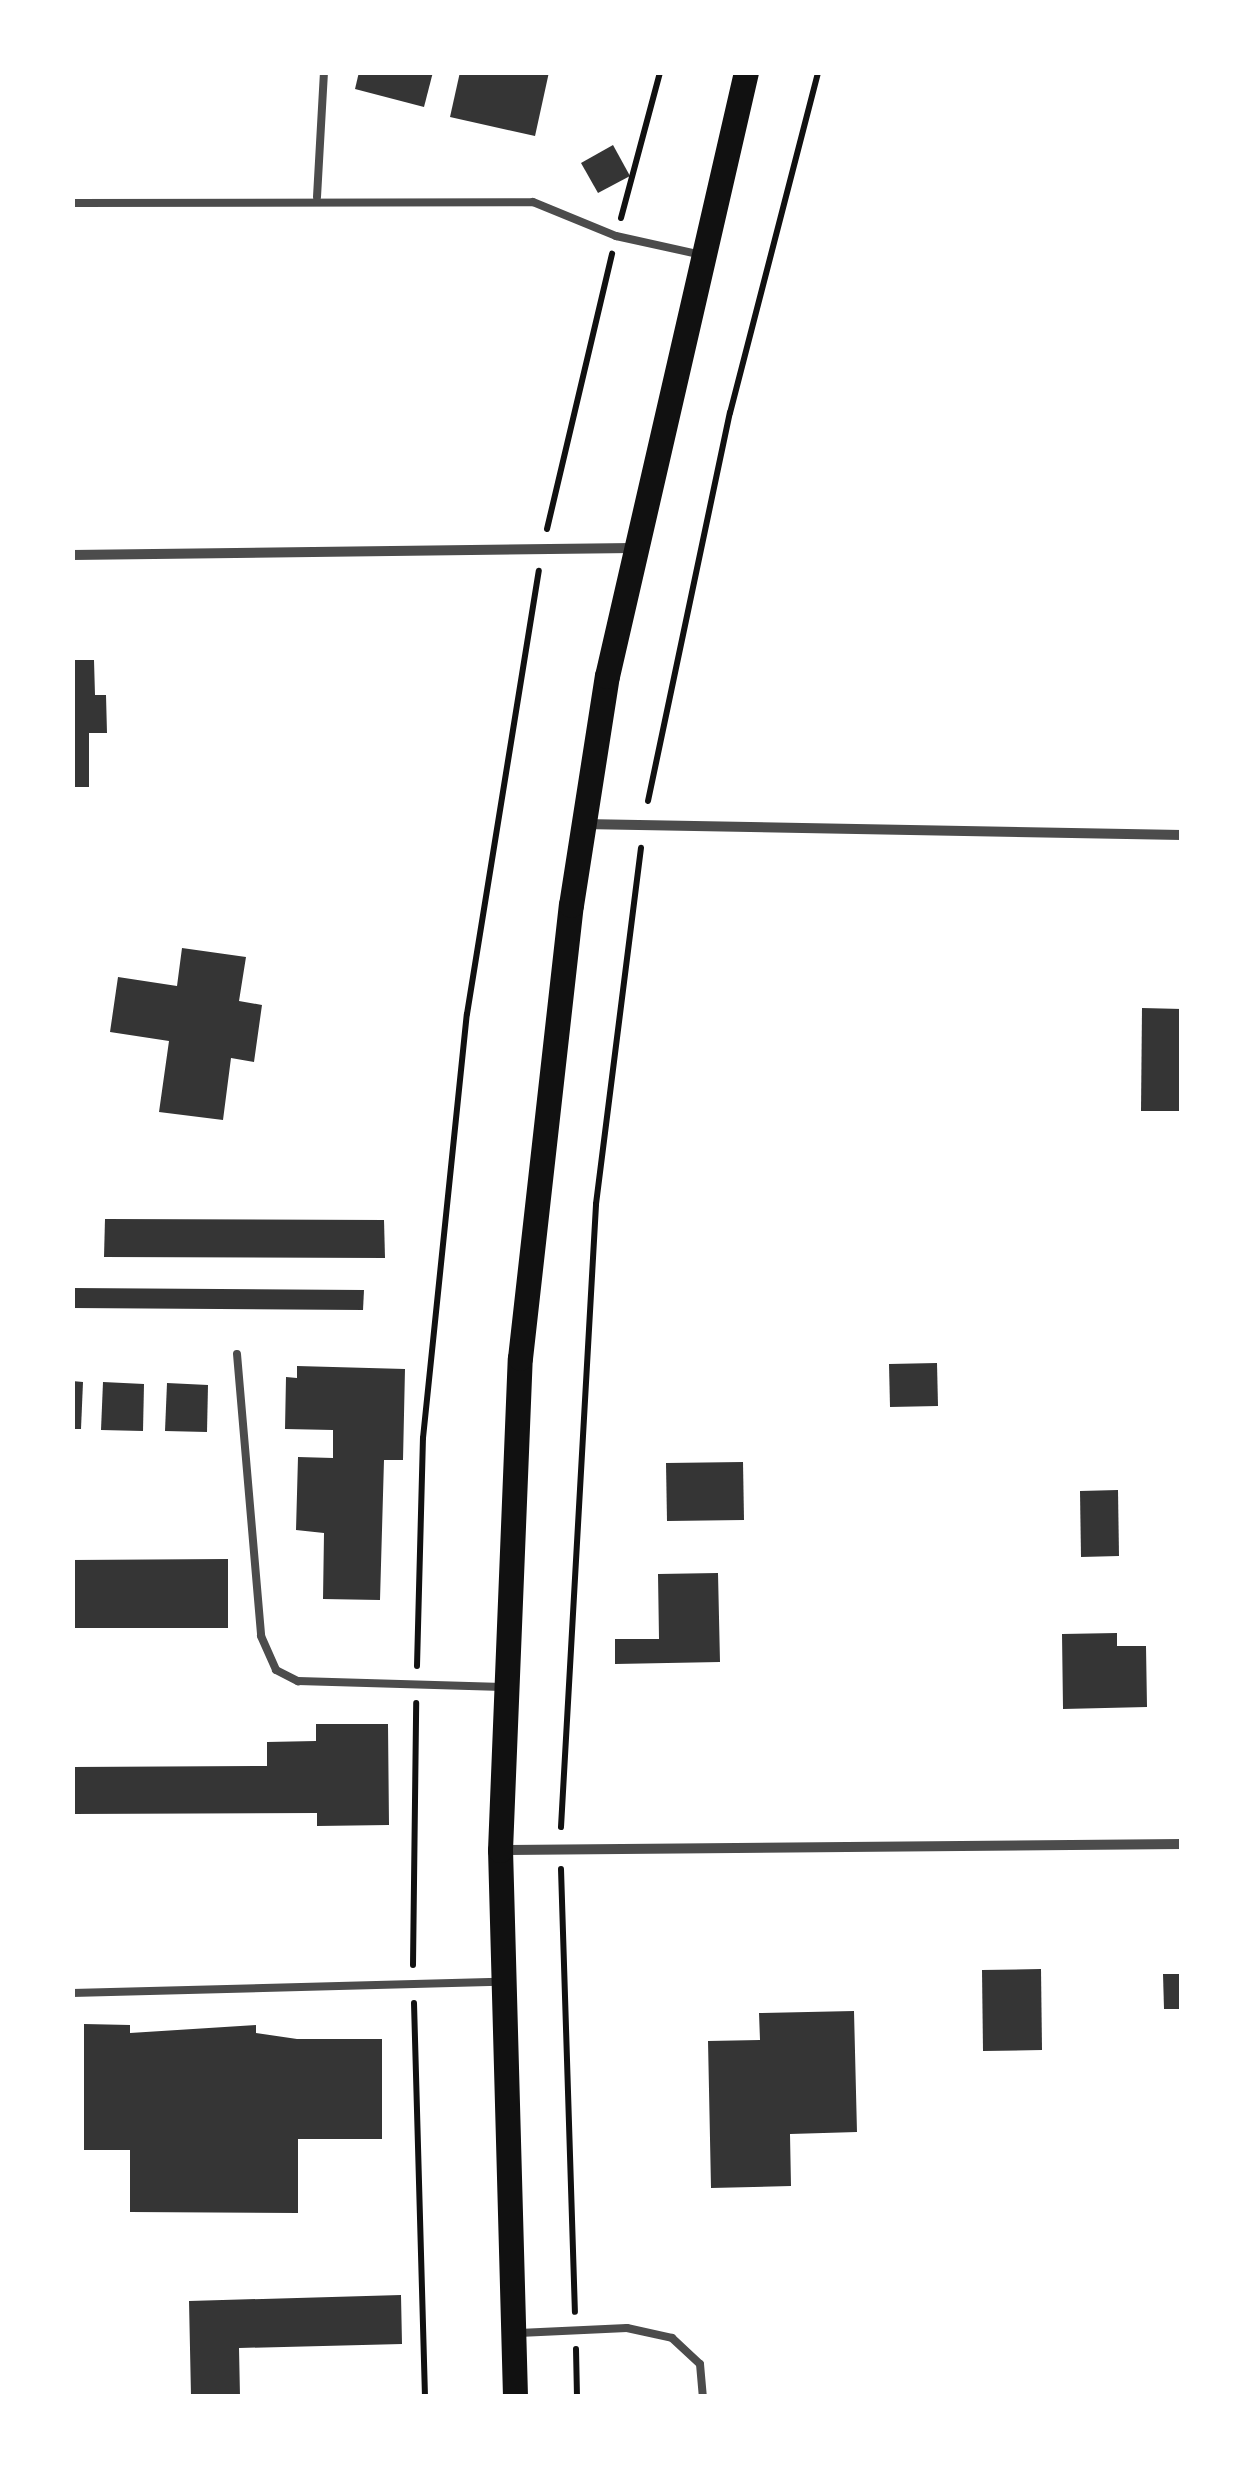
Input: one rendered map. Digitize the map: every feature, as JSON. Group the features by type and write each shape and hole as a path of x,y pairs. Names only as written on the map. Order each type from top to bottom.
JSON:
{"main road":[{"path":"515,2396 500,1850 503,1687 522,1339 583,824 634,548 698,254 746,72"}],"street":[{"path":"72,555 634,548"},
{"path":"583,824 1182,835"},
{"path":"500,1850 1182,1844"}],"lane":[{"path":"317,197 324,72"},
{"path":"72,203 317,197 533,202 616,236 698,254"},
{"path":"237,1354 261,1636 276,1670 298,1681 503,1687"},
{"path":"72,1994 504,1982"},
{"path":"514,2333 575,2329 672,2338 700,2364 703,2396"}],"path":[{"path":"425,2396 414,1983 423,1438 467,1014 542,550 616,236 660,72"},
{"path":"577,2396 560,1849 596,1204 644,825 726,432 818,72"}],"building":[{"path":"359,72 433,72 424,107 355,89"},
{"path":"460,72 549,72 535,136 450,117"},
{"path":"613,145 630,176 598,193 581,163"},
{"path":"72,660 94,660 95,695 106,695 107,733 89,733 89,787 72,787"},
{"path":"182,948 246,957 239,1001 262,1005 254,1062 231,1058 223,1120 159,1112 169,1041 110,1032 118,977 177,986"},
{"path":"1142,1008 1182,1009 1182,1111 1141,1111"},
{"path":"105,1219 384,1220 385,1258 104,1257"},
{"path":"72,1288 364,1290 363,1310 72,1308"},
{"path":"937,1363 938,1406 890,1407 889,1364"},
{"path":"297,1366 405,1369 403,1460 384,1460 380,1600 323,1599 324,1533 296,1530 298,1457 333,1458 333,1430 285,1429 286,1377 297,1378"},
{"path":"72,1381 83,1382 81,1429 72,1429"},
{"path":"103,1382 144,1384 143,1431 101,1430"},
{"path":"167,1383 208,1385 207,1432 165,1431"},
{"path":"743,1462 744,1520 667,1521 666,1463"},
{"path":"1118,1490 1119,1556 1081,1557 1080,1491"},
{"path":"228,1559 228,1628 72,1628 72,1560"},
{"path":"718,1573 720,1662 615,1664 615,1639 659,1639 658,1574"},
{"path":"1117,1633 1117,1646 1146,1646 1147,1707 1063,1709 1062,1634"},
{"path":"316,1724 388,1724 389,1825 317,1826 317,1813 72,1814 72,1767 267,1766 267,1742 316,1741"},
{"path":"1041,1969 1042,2050 983,2051 982,1970"},
{"path":"1163,1974 1182,1974 1182,2009 1164,2009"},
{"path":"854,2011 857,2132 790,2134 791,2186 711,2188 708,2041 760,2040 759,2013"},
{"path":"84,2024 130,2025 130,2033 256,2025 256,2033 297,2039 382,2039 382,2139 298,2139 298,2213 130,2212 130,2150 84,2150"},
{"path":"401,2295 402,2344 239,2348 240,2396 191,2396 189,2301"}]}
